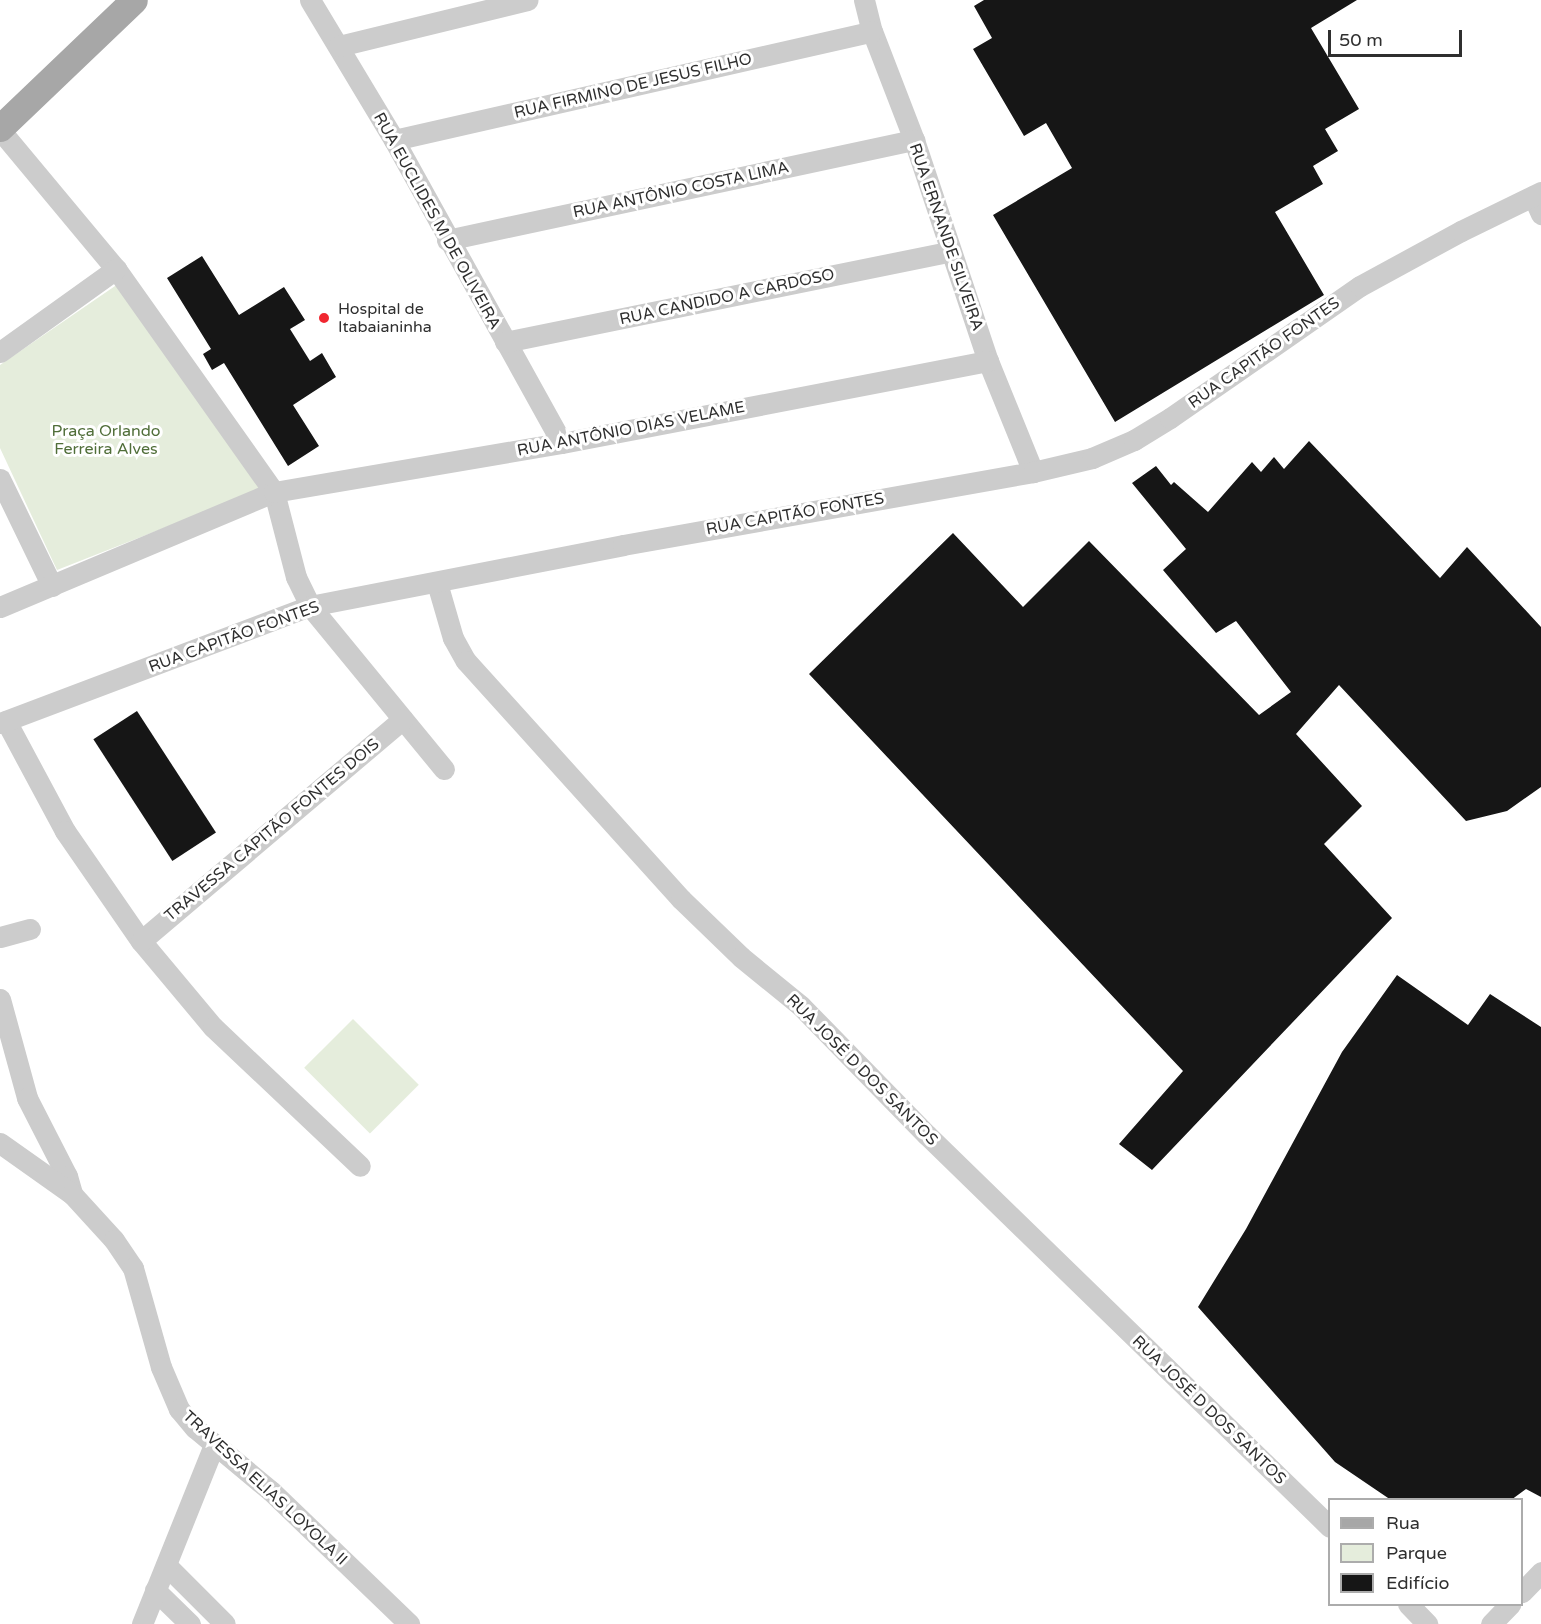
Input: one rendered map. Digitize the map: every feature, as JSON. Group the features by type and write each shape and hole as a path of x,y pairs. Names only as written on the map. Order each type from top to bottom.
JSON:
{"main road":[{"path":"0,129 134,0"}],"street":[{"name":"RUA EUCLIDES M DE OLIVEIRA","path":"310,0 394,140 447,240 562,443"},
{"path":"339,46 527,0"},
{"name":"RUA ERNANDE SILVEIRA","path":"864,0 872,31 914,140 949,252 988,361 1033,472"},
{"name":"RUA FIRMINO DE JESUS FILHO","path":"394,140 872,31"},
{"path":"0,129 116,269 274,492 296,577 310,606 444,769"},
{"name":"RUA ANTÔNIO COSTA LIMA","path":"447,240 914,140"},
{"name":"RUA CAPITÃO FONTES","path":"3,722 310,606 623,545 1033,472 1092,458 1134,440 1360,286 1461,231 1538,201"},
{"name":"RUA CANDIDO A CARDOSO","path":"505,342 949,252"},
{"path":"0,352 116,269"},
{"name":"RUA ANTÔNIO DIAS VELAME","path":"274,492 562,443 988,361"},
{"path":"0,479 52,586"},
{"path":"0,607 274,492"},
{"name":"RUA JOSÉ D DOS SANTOS","path":"437,583 453,638 466,661 681,899 741,957 801,1006 927,1135 1328,1526"},
{"name":"TRAVESSA CAPITÃO FONTES DOIS","path":"141,941 403,719"},
{"path":"3,722 64,831 141,941 213,1027 360,1166"},
{"path":"0,937 30,928"},
{"path":"0,999 27,1098 67,1176 72,1194"},
{"name":"TRAVESSA ELIAS LOYOLA II","path":"0,1143 72,1194 114,1240 133,1268 161,1367 179,1409 214,1445 272,1491 409,1624"},
{"path":"142,1624 214,1445"},
{"path":"166,1565 225,1624"},
{"path":"1523,1590 1541,1572"},
{"path":"155,1590 190,1624"},
{"path":"1409,1606 1427,1624"},
{"path":"1491,1624 1509,1606"}],"green space":[{"name":"Praça Orlando Ferreira Alves","path":"118,284 263,489 57,570 0,448 0,365"},
{"path":"353,1019 419,1085 370,1134 304,1068"}],"building":[{"path":"984,0 1357,0 1311,28 1359,109 1325,129 1338,151 1313,166 1323,184 1275,212 1324,295 1115,422 993,215 1072,168 1046,123 1024,136 973,49 992,38 974,6"},
{"path":"202,256 239,315 284,287 305,320 290,329 310,361 322,353 336,377 293,405 319,446 288,466 224,363 212,370 203,354 211,349 167,278"},
{"path":"1309,441 1440,578 1467,547 1541,627 1541,787 1507,811 1466,821 1339,685 1296,734 1362,806 1324,844 1392,918 1152,1170 1119,1144 1183,1071 809,674 953,533 1023,607 1089,541 1259,715 1291,692 1236,621 1216,633 1163,570 1186,549 1132,483 1156,466 1171,485 1174,482 1208,512 1252,462 1261,472 1274,457 1284,469"},
{"path":"137,711 216,833 172,861 93,739"},
{"path":"1397,975 1468,1025 1490,994 1541,1027 1541,1497 1526,1489 1514,1498 1388,1498 1335,1462 1198,1307 1246,1229 1342,1052"}],"place":[{"name":"Hospital de Itabaianinha","path":"324,318"}]}
